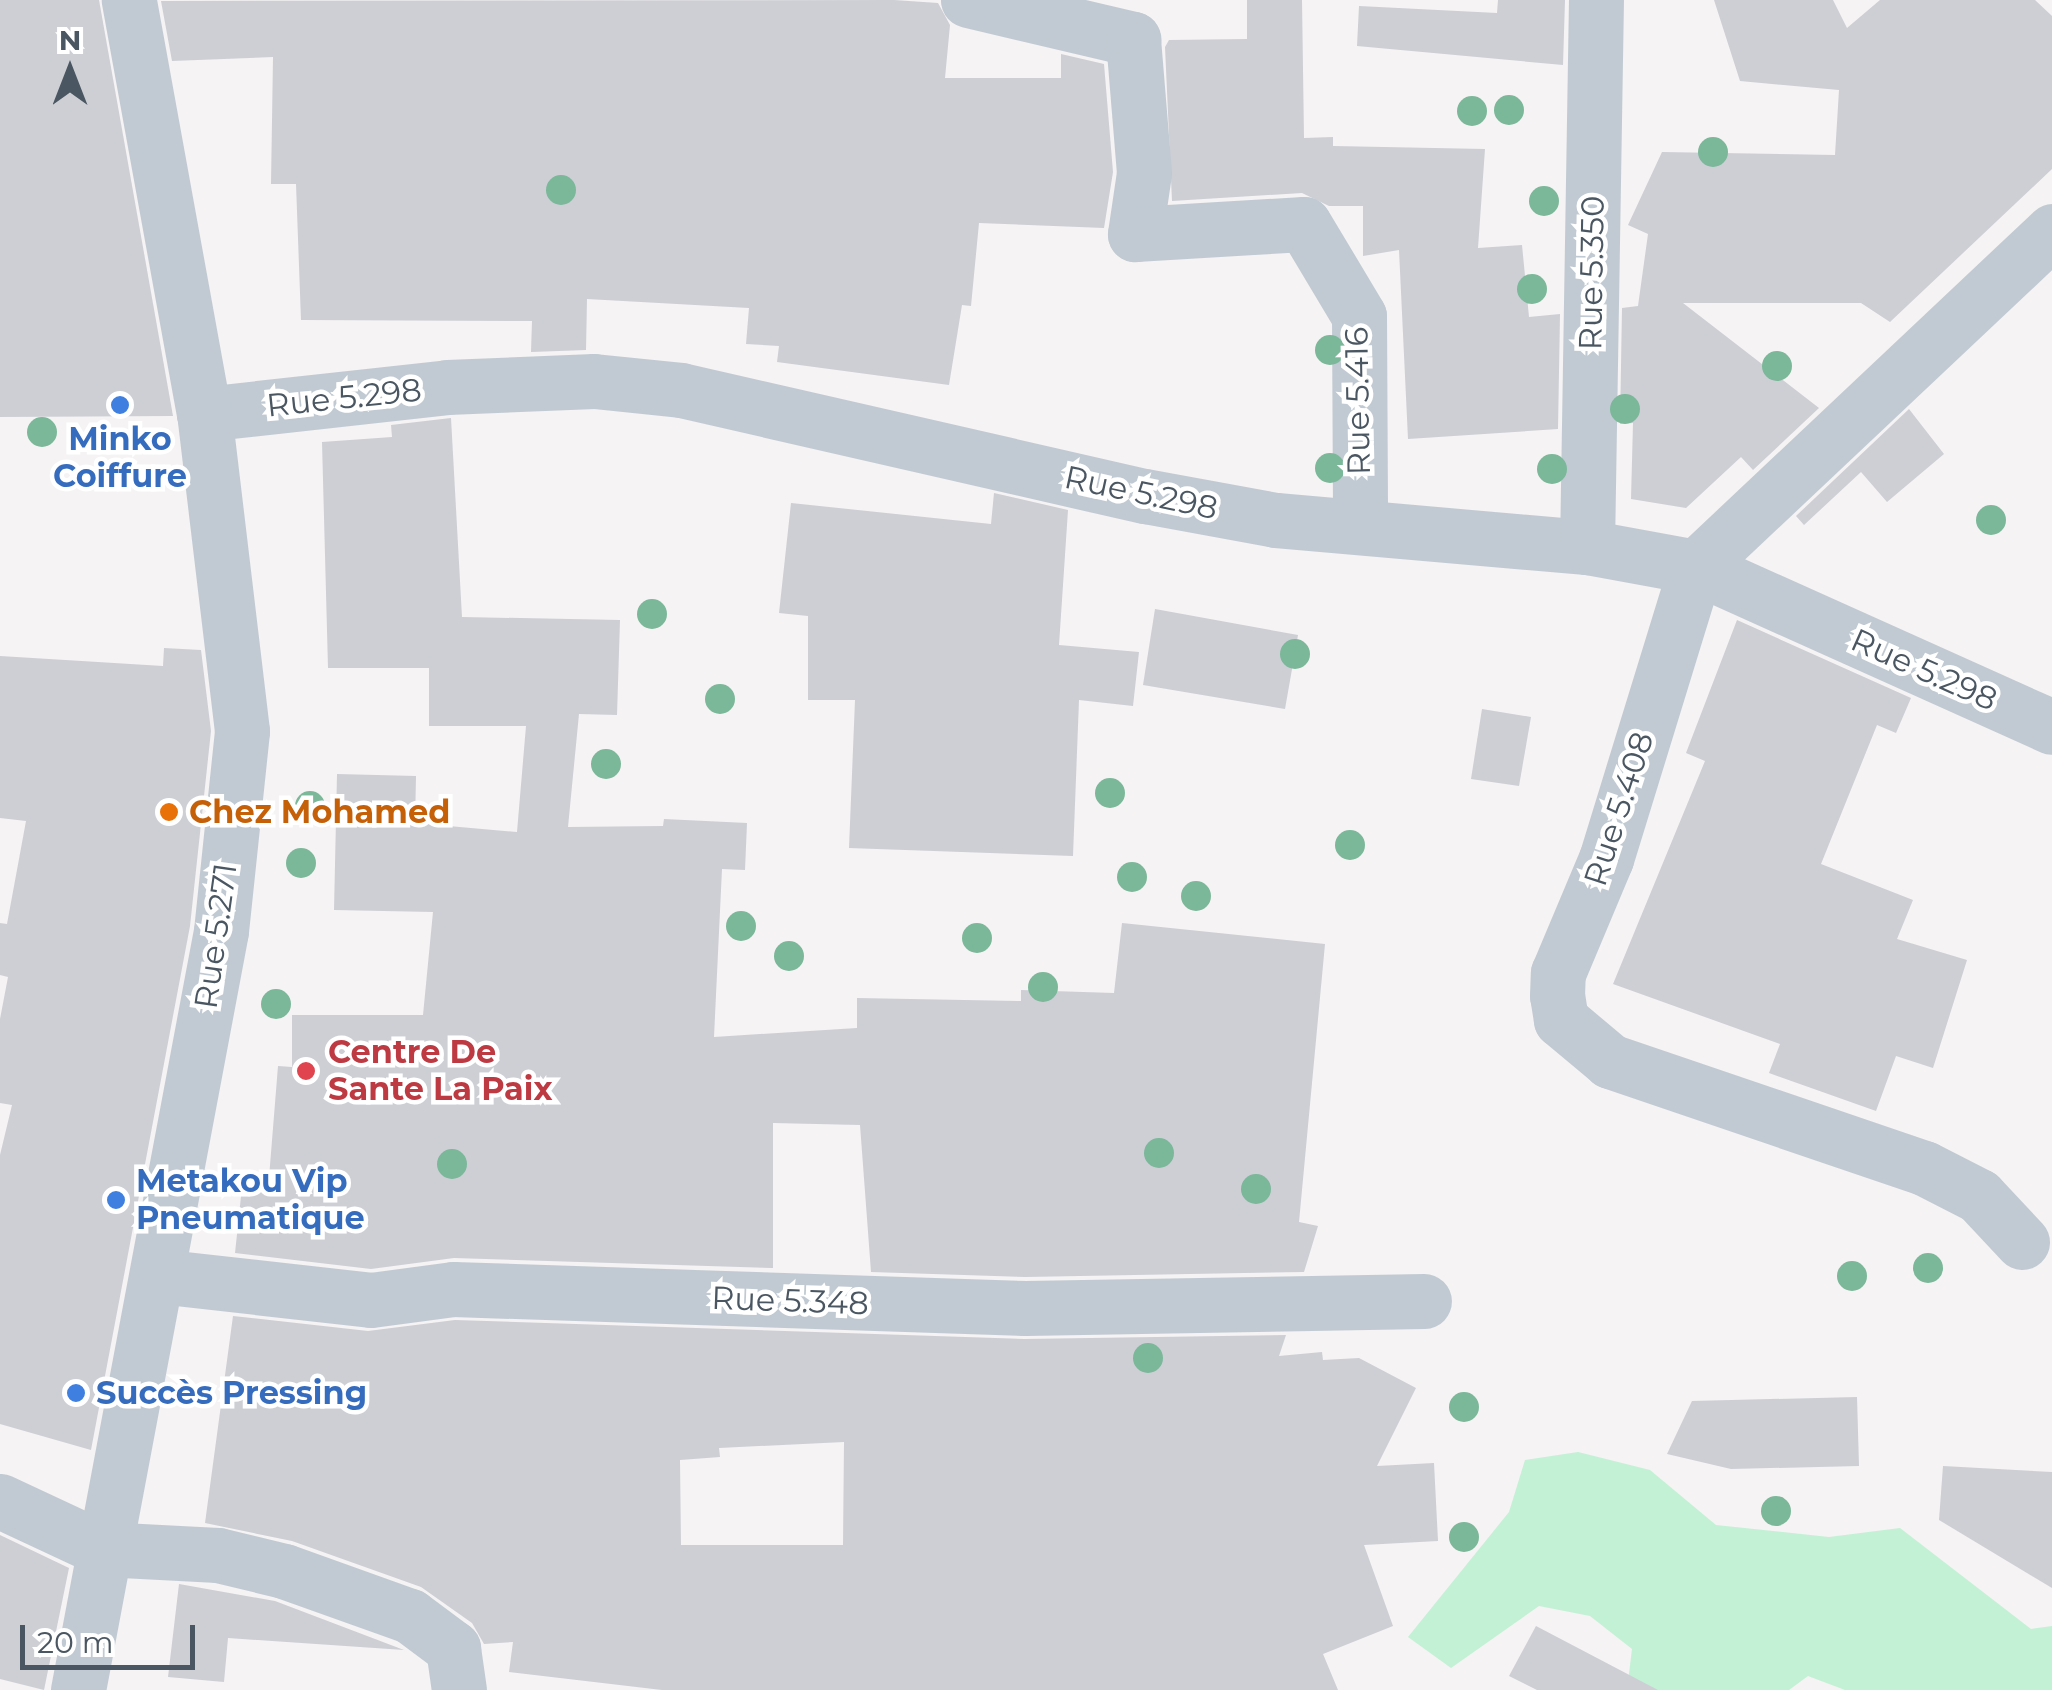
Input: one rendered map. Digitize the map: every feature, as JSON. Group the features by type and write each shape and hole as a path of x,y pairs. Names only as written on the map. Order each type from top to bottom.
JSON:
{"street":[{"name":"Rue 5.271","path":"78,1690 221,931 242,731 204,414 129,0"},
{"name":"Rue 5.416","path":"968,0 1133,39 1144,173 1135,234 1304,224 1358,316 1360,528"},
{"name":"Rue 5.350","path":"1587,547 1596,0"},
{"name":"Rue 5.408","path":"2022,1242 1979,1196 1924,1168 1610,1061 1561,1020 1558,973 1606,859 1696,567 2052,231"},
{"name":"Rue 5.298","path":"204,414 447,387 594,380 681,390 1144,496 1360,528 1587,547 1696,567 2052,727"},
{"name":"Rue 5.348","path":"158,1276 370,1300 452,1290 1025,1308 1424,1301"},
{"path":"0,1502 103,1549 218,1555 284,1570 410,1616 452,1648 459,1690"}],"green space":[{"path":"1578,1452 1650,1470 1716,1525 1829,1537 1900,1528 2031,1629 2052,1626 2052,1690 1845,1690 1808,1676 1789,1690 1627,1690 1632,1649 1590,1616 1539,1606 1451,1668 1408,1637 1509,1512 1525,1460"}],"building":[{"path":"0,0 99,0 173,416 0,417"},
{"path":"1247,0 1302,0 1304,138 1333,137 1333,146 1485,149 1478,248 1522,245 1529,317 1560,314 1558,429 1408,439 1399,250 1363,256 1363,206 1329,206 1302,193 1172,201 1165,47 1169,40 1247,39"},
{"path":"1498,0 1565,0 1563,65 1357,46 1359,6 1497,13"},
{"path":"1714,0 1833,0 1847,28 1880,0 2035,0 2052,16 2052,169 1890,322 1861,303 1683,303 1819,408 1753,470 1741,457 1686,508 1631,499 1633,423 1620,424 1622,308 1638,306 1648,234 1628,225 1662,152 1835,155 1839,90 1740,81"},
{"path":"161,1 938,3 950,25 945,78 1061,78 1061,54 1104,64 1113,172 1104,228 979,223 971,306 962,305 949,385 777,362 779,346 746,344 749,308 587,299 586,350 531,352 532,321 301,320 296,184 271,184 273,57 172,61"},
{"path":"1909,409 1944,454 1887,502 1861,472 1804,525 1796,516"},
{"path":"451,418 462,617 620,620 617,715 579,714 568,827 663,826 664,819 747,823 745,870 722,869 714,1037 857,1028 857,998 1021,1001 1021,990 1114,993 1122,923 1325,944 1299,1222 1318,1226 1304,1272 1025,1277 871,1272 860,1125 773,1123 773,1268 454,1258 371,1269 235,1253 242,1187 268,1190 278,1066 292,1067 292,1015 423,1015 433,912 334,910 337,774 416,776 415,823 517,832 526,726 429,726 429,668 328,668 322,442 392,437 391,425"},
{"path":"994,493 1068,510 1059,645 1139,652 1133,706 1079,700 1073,856 849,848 855,700 808,700 808,616 779,613 791,503 991,524"},
{"path":"1155,609 1298,635 1285,709 1143,685"},
{"path":"1737,620 1911,698 1896,733 1877,725 1821,864 1913,900 1897,939 1967,960 1933,1068 1896,1056 1876,1111 1769,1073 1780,1044 1613,984 1705,761 1686,753"},
{"path":"164,648 201,650 211,731 190,926 91,1450 0,1424 0,1155 12,1105 0,1103 0,1019 8,977 0,975 0,923 7,924 26,821 0,818 0,656 163,666"},
{"path":"1482,709 1531,717 1519,786 1471,779"},
{"path":"233,1316 368,1331 455,1320 1024,1339 1286,1335 1279,1356 1322,1352 1323,1360 1359,1358 1416,1388 1377,1466 1434,1463 1438,1541 1364,1545 1393,1626 1323,1654 1338,1690 662,1690 509,1672 513,1642 484,1644 472,1623 421,1587 292,1541 205,1523","holes":["844,1442 843,1545 681,1545 680,1460 720,1457 719,1448"]},
{"path":"1857,1397 1859,1466 1731,1469 1667,1454 1692,1401"},
{"path":"1943,1466 2052,1472 2052,1588 1939,1520"},
{"path":"0,1535 69,1568 44,1690 0,1679"},
{"path":"179,1584 275,1601 404,1650 228,1638 224,1682 168,1677"},
{"path":"1536,1626 1658,1690 1537,1690 1509,1676"}],"place":[{"name":"Minko Coiffure","path":"120,405"},
{"name":"Chez Mohamed","path":"169,812"},
{"name":"Centre De Sante La Paix","path":"306,1071"},
{"name":"Metakou Vip Pneumatique","path":"116,1200"},
{"name":"Succès Pressing","path":"76,1393"}]}
